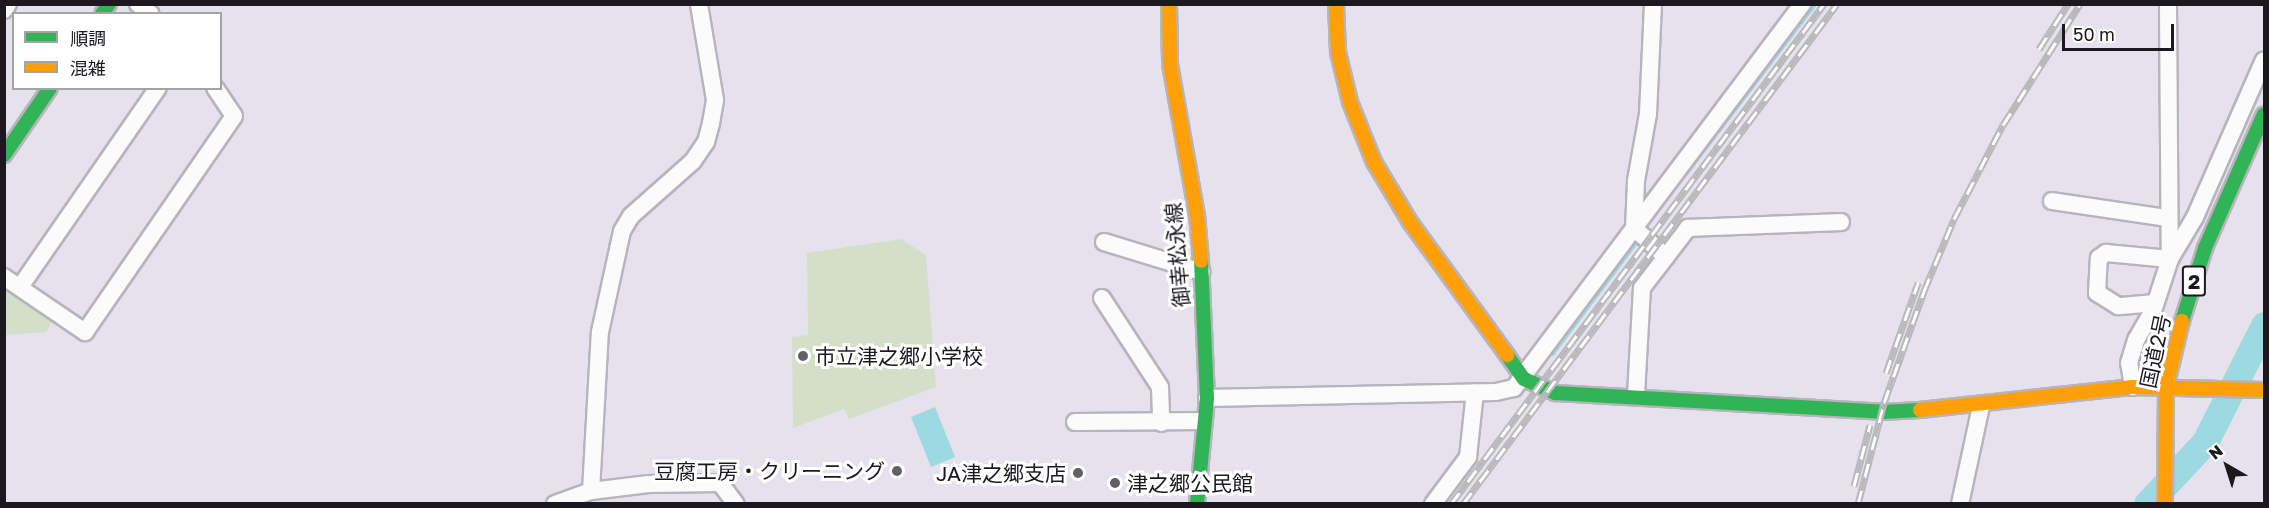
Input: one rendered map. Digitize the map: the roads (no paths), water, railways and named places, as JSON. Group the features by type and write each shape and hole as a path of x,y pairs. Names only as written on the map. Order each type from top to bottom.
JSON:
{"main road":[{"name":"御幸松永線","path":"1168,4 1170,64 1197,215 1202,272 1207,398 1203,421 1197,504"},
{"path":"1336,4 1338,52 1350,102 1374,162 1410,222 1524,379 1556,393 1636,395 1882,412 1981,406 2133,387 2166,387 2189,382 2218,387 2265,390"},
{"path":"4,155 49,90"},
{"name":"国道2号","path":"2164,504 2166,387 2187,302 2216,225 2265,114"},
{"name":"国道2号","path":"2187,408 2189,382"}],"street":[{"path":"4,10 8,4"},
{"path":"591,491 600,332 622,231 631,216 693,161 706,142 711,123 715,100 699,4"},
{"path":"1653,4 1648,114 1636,181 1638,233 1666,257"},
{"path":"1207,398 1475,392 1514,388 1524,379 1638,233 1802,4"},
{"path":"2168,4 2167,218 2170,259"},
{"path":"2133,387 2129,363 2136,340 2156,303 2170,259 2195,217 2265,60"},
{"path":"20,287 157,90"},
{"path":"4,277 85,332 234,116 216,90"},
{"path":"2052,201 2167,218"},
{"path":"2195,217 2216,225"},
{"path":"1636,395 1642,288 1688,228 1840,222"},
{"path":"1104,242 1202,272"},
{"path":"2156,303 2118,306 2097,293 2099,258 2106,253 2170,259"},
{"path":"1102,298 1160,387 1161,423"},
{"path":"1433,504 1468,457 1475,392"},
{"path":"1960,504 1981,406"},
{"path":"1075,422 1203,421"},
{"path":"555,504 591,491 649,484 720,483 736,504"}],"water":[{"path":"935,407 955,457 931,467 911,417"}],"waterway":[{"path":"1686,172 1814,4"},
{"path":"1552,353 1639,237"},
{"path":"2147,504 2205,442 2264,325"}],"railway":[{"path":"1451,504 1824,4"},
{"path":"1463,504 1837,4"},
{"path":"2039,49 2068,4"},
{"path":"1858,504 1884,403 1924,291 1954,219 2003,125 2080,4"},
{"path":"1886,373 1918,283"},
{"path":"1854,486 1870,425"}],"place":[{"name":"市立津之郷小学校","path":"803,356"},
{"name":"豆腐工房・クリーニング","path":"897,471"},
{"name":"JA津之郷支店","path":"1078,473"},
{"name":"津之郷公民館","path":"1115,483"}]}
